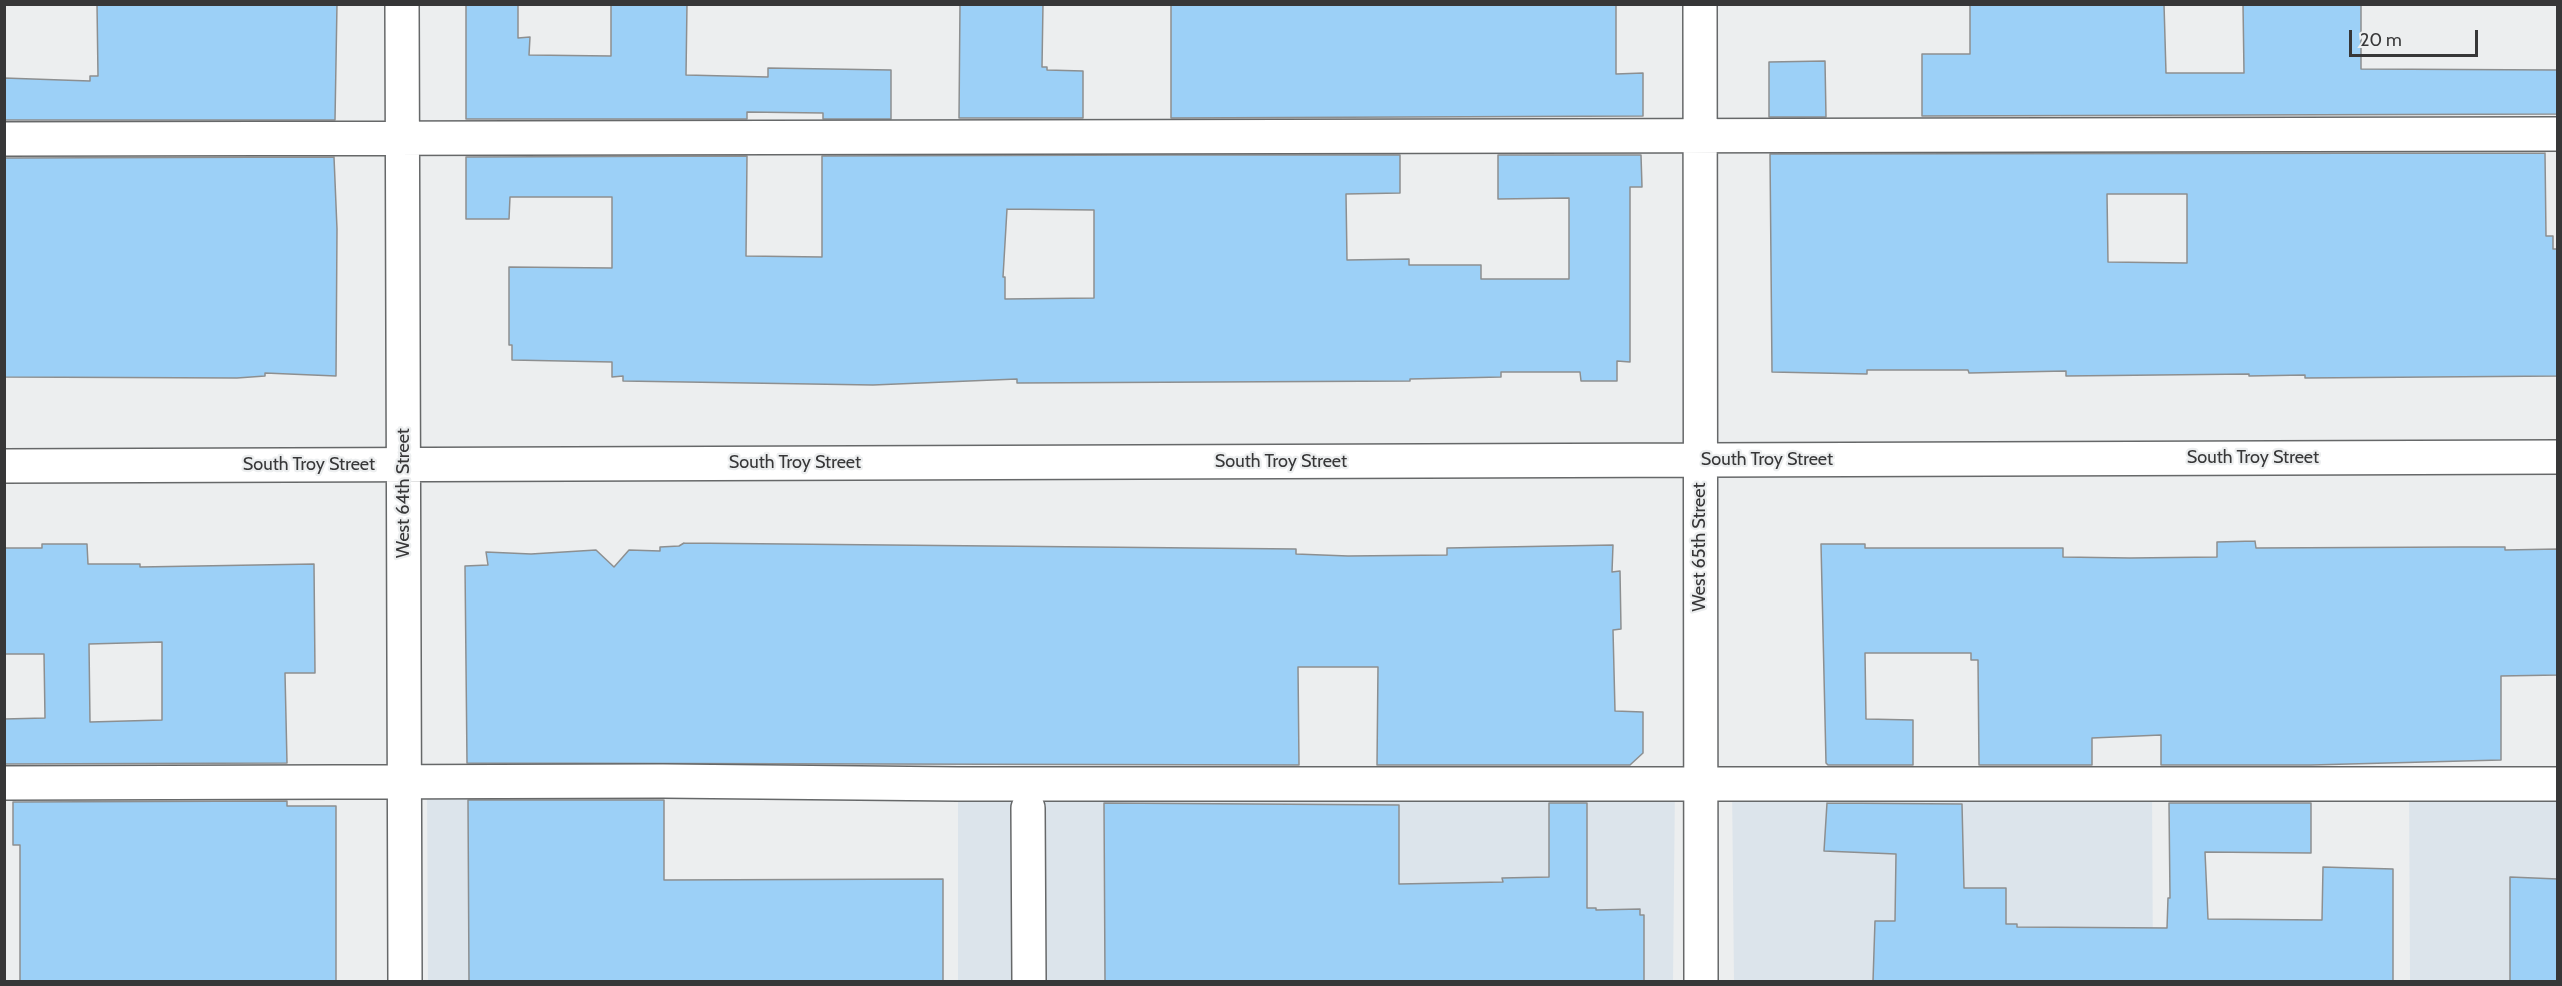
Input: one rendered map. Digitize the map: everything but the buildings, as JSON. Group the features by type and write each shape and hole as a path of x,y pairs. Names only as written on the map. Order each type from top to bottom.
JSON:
{"street":[{"name":"West 64th Street","path":"402,4 405,981"},
{"name":"West 65th Street","path":"1700,4 1701,981"},
{"path":"4,139 2558,134"},
{"name":"South Troy Street","path":"4,466 2558,457"},
{"path":"4,783 2558,784"},
{"path":"1028,807 1029,981"}],"shaded area":[{"path":"427,781 663,781 663,981 428,981"},
{"path":"1732,783 2152,784 2153,981 1734,981"},
{"path":"958,784 1675,784 1673,981 958,982"},
{"path":"2409,784 2557,784 2557,981 2410,981"}]}
